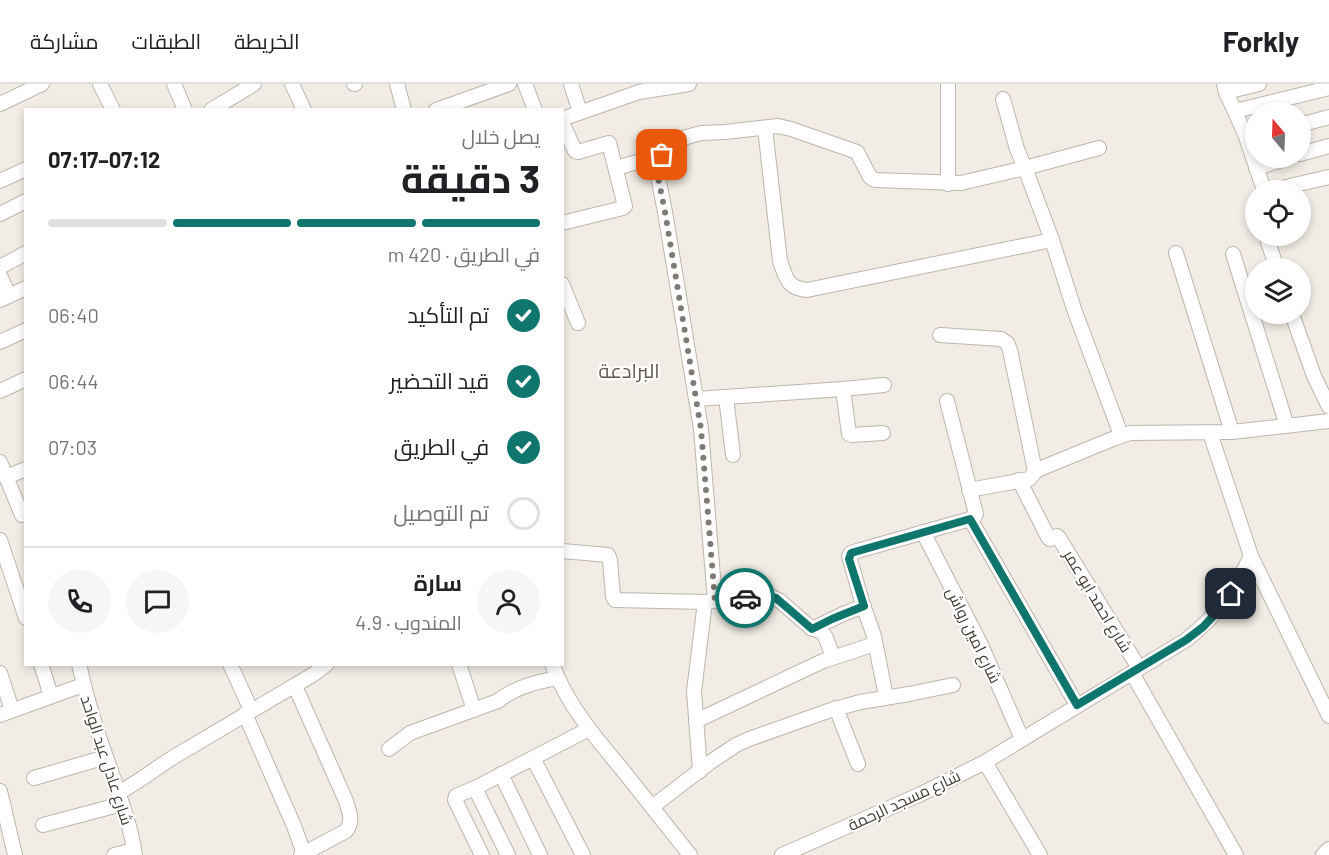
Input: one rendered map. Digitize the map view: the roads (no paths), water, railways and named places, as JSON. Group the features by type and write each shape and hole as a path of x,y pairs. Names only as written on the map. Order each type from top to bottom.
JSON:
{"street":[{"path":"0,104 42,84"},
{"path":"100,84 112,108"},
{"path":"174,84 184,108"},
{"path":"214,108 254,84"},
{"path":"292,84 303,108"},
{"path":"397,84 403,108"},
{"path":"442,108 509,84"},
{"path":"525,84 534,108"},
{"path":"572,84 580,112"},
{"path":"564,119 639,92 689,84"},
{"path":"948,84 948,184"},
{"path":"1245,129 1225,88 1259,84"},
{"path":"1235,111 1329,88"},
{"path":"1003,99 1017,148 1121,435"},
{"path":"1311,122 1329,117"},
{"path":"564,125 575,151 609,143 625,206 564,223"},
{"path":"616,168 663,154 665,143 689,136 785,127 855,150 859,153 870,177 876,180 948,184 972,182 1099,148"},
{"path":"765,128 780,261 787,281 796,289 807,290 1052,240"},
{"path":"1311,151 1329,146"},
{"path":"654,157 665,212 704,457 710,602 694,681 700,771"},
{"path":"1256,168 1260,180"},
{"path":"0,181 24,170"},
{"path":"1311,181 1329,177"},
{"path":"0,214 24,202"},
{"path":"1176,253 1232,432"},
{"path":"1233,254 1287,426"},
{"path":"0,267 24,255"},
{"path":"0,276 5,297 24,289"},
{"path":"564,289 578,323"},
{"path":"1296,324 1314,376 1329,407"},
{"path":"0,342 24,331"},
{"path":"940,334 1001,339 1007,343 1035,471"},
{"path":"0,391 24,380"},
{"path":"696,399 884,385"},
{"path":"843,389 849,434 882,433"},
{"path":"726,397 733,455"},
{"path":"886,698 874,636 849,559 851,553 974,518 976,514 947,400"},
{"path":"969,490 1029,478 1035,471 1121,435 1139,432 1232,432 1329,421"},
{"path":"1210,433 1251,556 1329,716"},
{"path":"0,462 22,515"},
{"path":"6,477 24,470"},
{"name":"شارع احمد ابو عمر","path":"1019,480 1048,537 1050,539 1057,536 1059,538 1135,671"},
{"path":"970,519 1077,705"},
{"name":"شارع امين رواش","path":"923,532 976,635 1023,739"},
{"path":"0,540 24,612"},
{"path":"564,551 608,555 613,596 617,601 710,602 771,596 812,629 824,635 832,657"},
{"name":"شارع مسجد الرحمة","path":"782,855 920,795 985,762 1186,640 1218,611 1231,594 1251,556"},
{"path":"812,629 864,606"},
{"path":"696,721 832,657 875,644"},
{"path":"42,666 51,696"},
{"name":"شارع عادل عبد الواحد","path":"79,666 91,712 133,840 134,853"},
{"path":"231,666 303,854 346,831 350,826 351,817 295,686"},
{"path":"43,825 120,798 133,785 159,766 314,675 325,666"},
{"path":"460,666 474,710"},
{"path":"389,749 410,733 498,701 555,671 589,729 690,855"},
{"path":"1135,671 1236,855"},
{"path":"0,674 6,712 83,685"},
{"path":"652,807 724,753 749,739 836,708 953,685"},
{"path":"836,708 858,764"},
{"path":"482,855 455,800 456,796 589,729"},
{"path":"34,778 106,757"},
{"path":"533,758 583,855"},
{"path":"985,762 1040,855"},
{"path":"501,774 540,855"},
{"path":"474,788 508,855"},
{"path":"0,791 15,855"},
{"path":"1323,855 1329,849"},
{"path":"114,855 134,853"}],"district":[{"name":"البرادعة","path":"629,371"}]}
